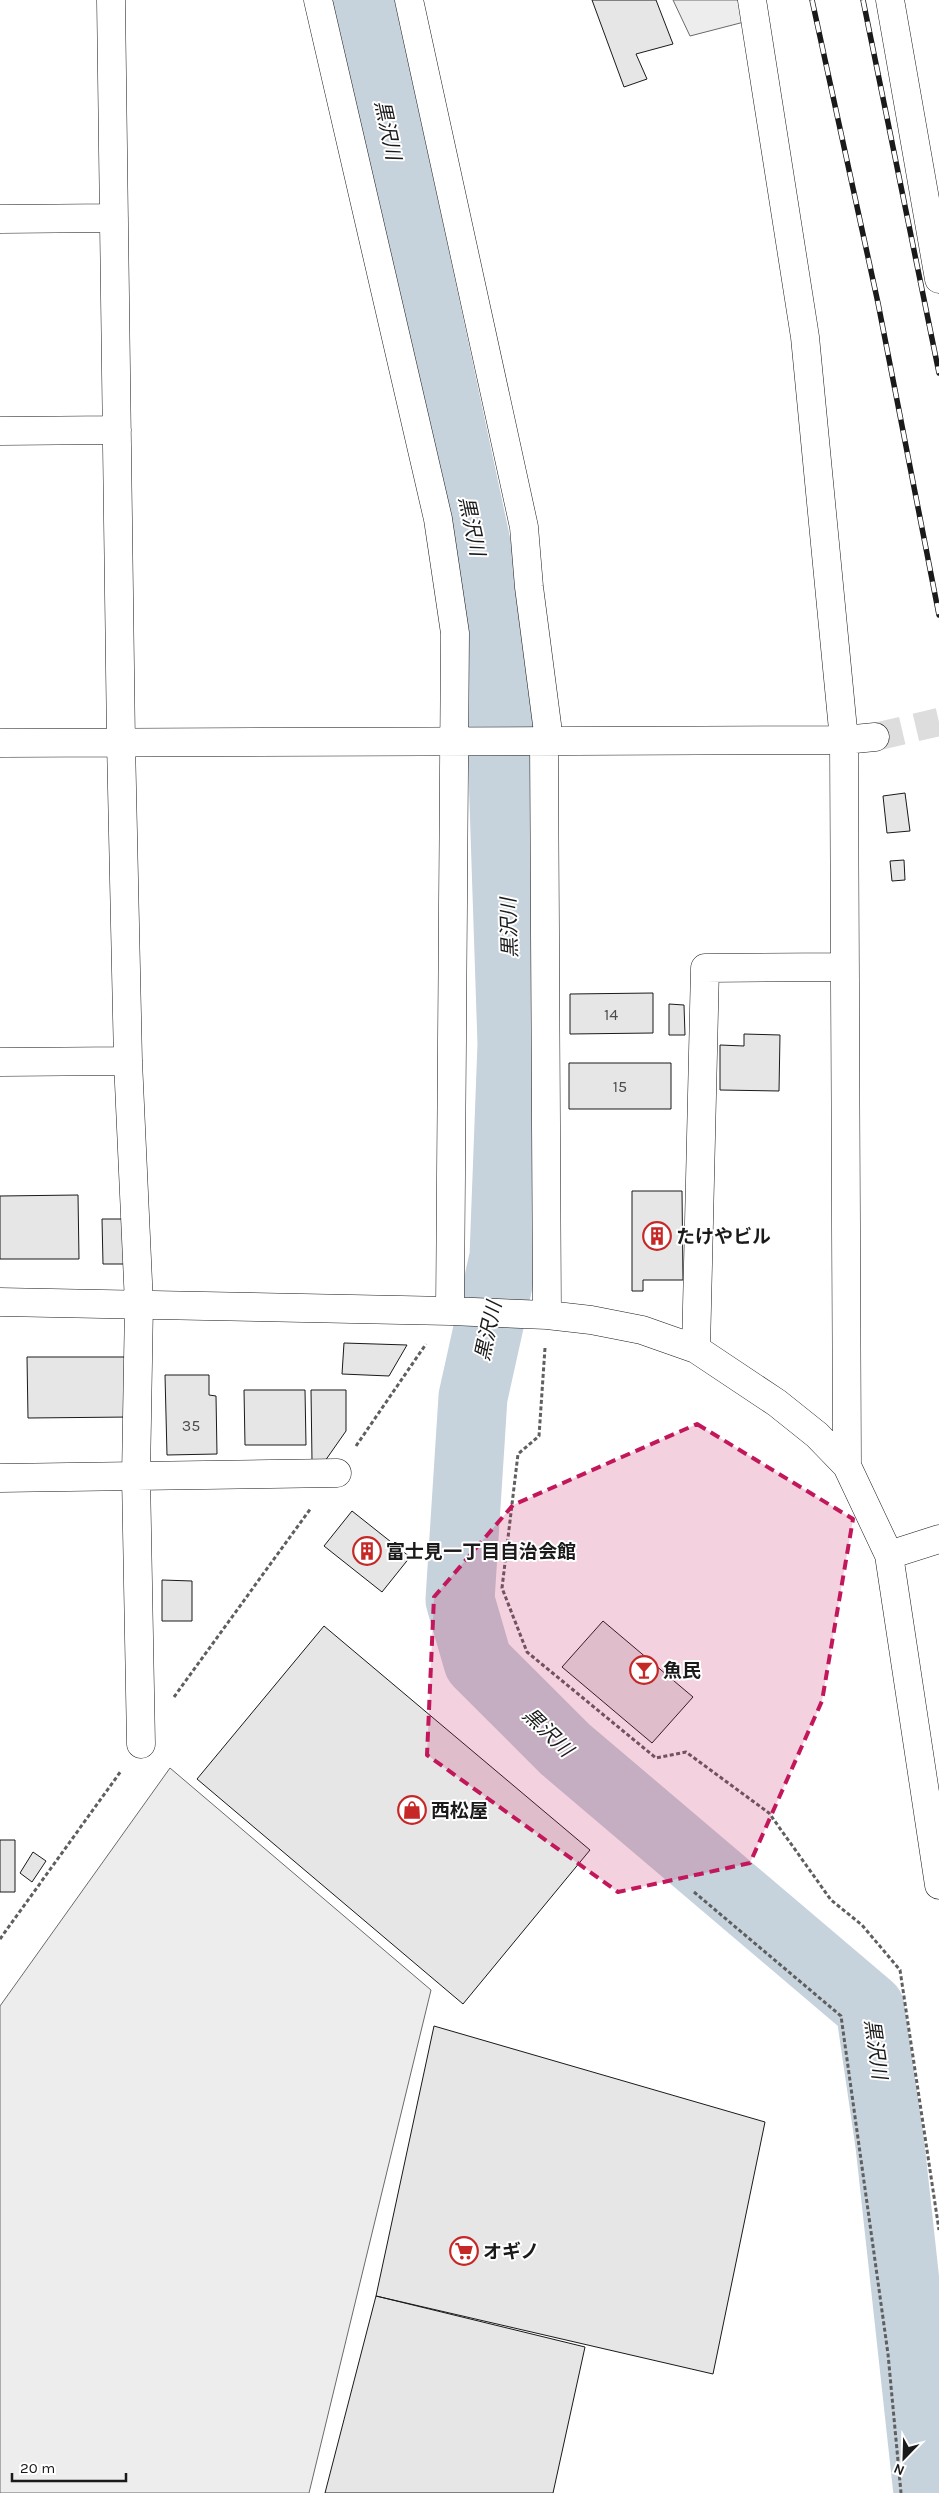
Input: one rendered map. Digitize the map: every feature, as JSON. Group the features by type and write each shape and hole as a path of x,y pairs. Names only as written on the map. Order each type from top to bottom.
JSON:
{"street":[{"path":"111,0 121,742 128,1061 139,1304 136,1476 141,1744"},
{"path":"318,0 438,519 455,633 450,1311"},
{"path":"409,0 524,527 546,740 547,1315"},
{"path":"752,0 805,338 844,740 847,1466"},
{"path":"890,0 939,279"},
{"path":"924,196 939,161"},
{"path":"0,219 114,218"},
{"path":"0,431 117,430"},
{"path":"0,743 844,740 874,737"},
{"path":"696,1348 705,968 845,967"},
{"path":"0,1062 128,1061"},
{"path":"0,1302 450,1311 547,1315 591,1320 642,1330 696,1348 777,1403 817,1435 847,1466 889,1555 939,1885"},
{"path":"0,1478 337,1473"},
{"path":"889,1555 939,1538"}],"path":[{"path":"0,1939 337,1473 450,1311"},
{"path":"547,1315 539,1436 518,1454 502,1588 527,1652 656,1758 686,1752 769,1813 831,1900 862,1925 900,1970 939,2230"},
{"path":"694,1892 841,2016 888,2354 902,2493"}],"highlighted area":[{"path":"697,1424 853,1519 822,1701 750,1863 618,1892 427,1755 434,1597 513,1505"}],"shaded area":[{"path":"673,0 743,0 748,21 690,36"},
{"path":"170,1768 431,1990 309,2493 0,2493 0,2006"}],"building":[{"path":"592,0 656,0 673,44 636,54 647,79 624,87"},
{"path":"905,793 910,831 887,833 883,796"},
{"path":"904,860 905,880 892,881 890,861"},
{"path":"653,993 653,1033 570,1034 570,994"},
{"path":"669,1004 684,1005 685,1035 669,1035"},
{"path":"744,1034 780,1035 779,1091 720,1090 720,1045 744,1046"},
{"path":"569,1063 671,1063 671,1109 569,1109"},
{"name":"たけやビル","path":"632,1191 682,1191 683,1280 643,1280 643,1291 632,1291"},
{"path":"78,1195 79,1259 0,1259 0,1196"},
{"path":"102,1219 129,1219 130,1264 103,1264"},
{"path":"344,1343 407,1345 389,1376 342,1374"},
{"path":"27,1357 129,1357 130,1417 28,1418"},
{"path":"165,1375 209,1375 209,1395 216,1396 217,1454 167,1455"},
{"path":"244,1390 305,1390 306,1445 245,1445"},
{"path":"311,1390 346,1390 346,1431 325,1461 312,1461"},
{"name":"富士見一丁目自治会館","path":"352,1511 410,1557 382,1592 324,1546"},
{"path":"162,1580 192,1581 192,1621 162,1621"},
{"path":"603,1621 693,1697 652,1743 562,1667"},
{"path":"324,1626 590,1850 463,2004 197,1779"},
{"path":"0,1840 15,1840 15,1892 0,1892"},
{"path":"33,1852 46,1861 32,1882 20,1873"},
{"path":"434,2026 765,2122 713,2374 376,2296"},
{"path":"376,2296 585,2347 553,2493 325,2493"}],"waterway":[{"name":"黒沢川","path":"360,0 499,651 512,1044 504,1257 473,1397 460,1600 478,1662 565,1749 870,2008 890,2145 928,2493"}],"tunnel":[{"path":"875,737 939,722"}],"railway":[{"path":"812,0 878,303 939,615"},
{"path":"863,0 939,373"}],"place":[{"name":"たけやビル","path":"657,1236"},
{"name":"富士見一丁目自治会館","path":"367,1551"},
{"name":"魚民","path":"644,1670"},
{"name":"西松屋","path":"412,1810"},
{"name":"オギノ","path":"464,2251"}]}
